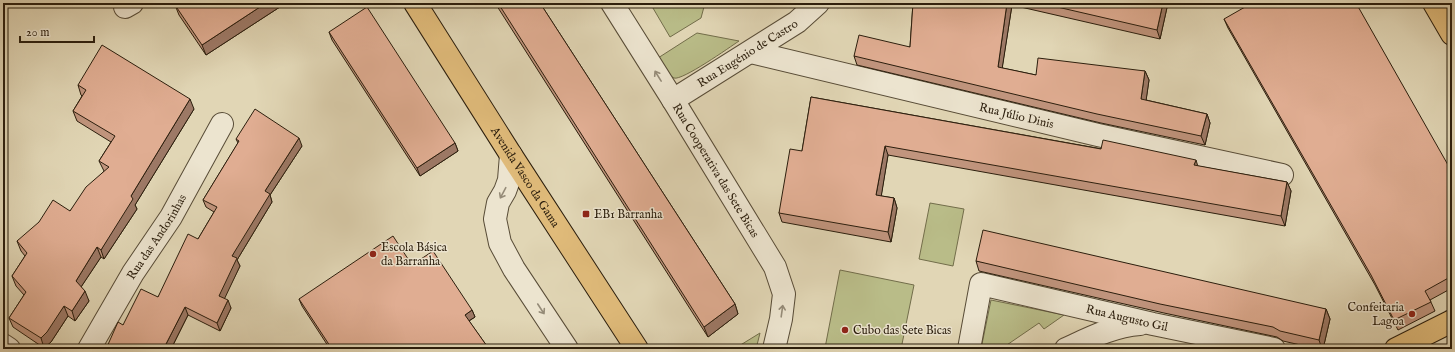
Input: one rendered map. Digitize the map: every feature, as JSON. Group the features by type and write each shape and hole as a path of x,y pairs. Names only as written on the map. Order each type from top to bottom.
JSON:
{"main road":[{"name":"Avenida Vasco da Gama","path":"415,3 511,155 637,349"},
{"path":"1434,3 1452,34"},
{"path":"1396,349 1452,321"}],"street":[{"name":"Rua Cooperativa das Sete Bicas","path":"612,3 775,267 784,294 781,320 774,349"},
{"name":"Rua Eugénio de Castro","path":"673,100 797,22 818,3"},
{"name":"Rua Júlio Dinis","path":"751,52 1098,135 1282,175"},
{"name":"Rua das Andorinhas","path":"88,349 133,273 171,217 222,124"},
{"path":"511,155 509,180 498,203 495,219 500,243 514,269 567,349"},
{"name":"Rua Augusto Gil","path":"969,349 981,284 1153,324 1274,349"},
{"path":"1066,349 1098,334 1117,328 1130,325 1153,324"},
{"path":"3,345 9,349"}],"green space":[{"path":"650,3 705,3 701,18 670,37"},
{"path":"697,33 739,41 696,69 679,78 671,77 658,58"},
{"path":"930,203 964,209 953,266 919,259"},
{"path":"840,270 914,285 901,349 825,348"},
{"path":"991,300 1064,315 1044,329 1039,323 1001,349 981,349"},
{"path":"760,333 756,349 734,349"}],"building":[{"path":"178,3 266,3 202,45 175,5"},
{"path":"498,3 540,3 735,304 704,327"},
{"path":"913,3 1007,3 998,67 1036,75 1038,58 1145,71 1141,99 1207,114 1201,136 1097,114 854,56 859,35 910,47"},
{"path":"1040,3 1163,3 1157,30"},
{"path":"1252,3 1356,3 1452,172 1452,276 1425,291 1431,302 1394,320 1371,275 1224,19"},
{"path":"367,7 455,143 417,168 329,32"},
{"path":"102,45 190,99 131,196 133,199 101,250 97,247 76,281 85,291 72,311 64,306 47,332 41,338 9,318 26,292 12,276 27,253 17,241 39,222 53,200 70,211 86,187 109,167 99,161 115,136 73,111 86,90 78,85"},
{"path":"811,97 1101,149 1103,140 1196,160 1194,165 1287,182 1281,216 885,146 876,195 894,198 888,232 779,213 790,149 802,151"},
{"path":"255,109 299,138 265,191 270,194 232,256 237,258 219,296 228,300 217,323 185,307 166,344 176,349 106,349 118,322 123,325 141,289 158,297 188,234 198,239 217,207 203,200 239,141 236,139"},
{"path":"983,230 1326,309 1319,340 1280,331 1273,327 1160,304 976,261"},
{"path":"393,236 412,265 433,251 472,310 465,315 489,349 332,349 299,299"}],"place":[{"name":"EB1 Barranha","path":"586,214"},
{"name":"Escola Básica da Barranha","path":"373,254"},
{"name":"Confeitaria Lagoa","path":"1412,314"},
{"name":"Cubo das Sete Bicas","path":"845,330"}]}
